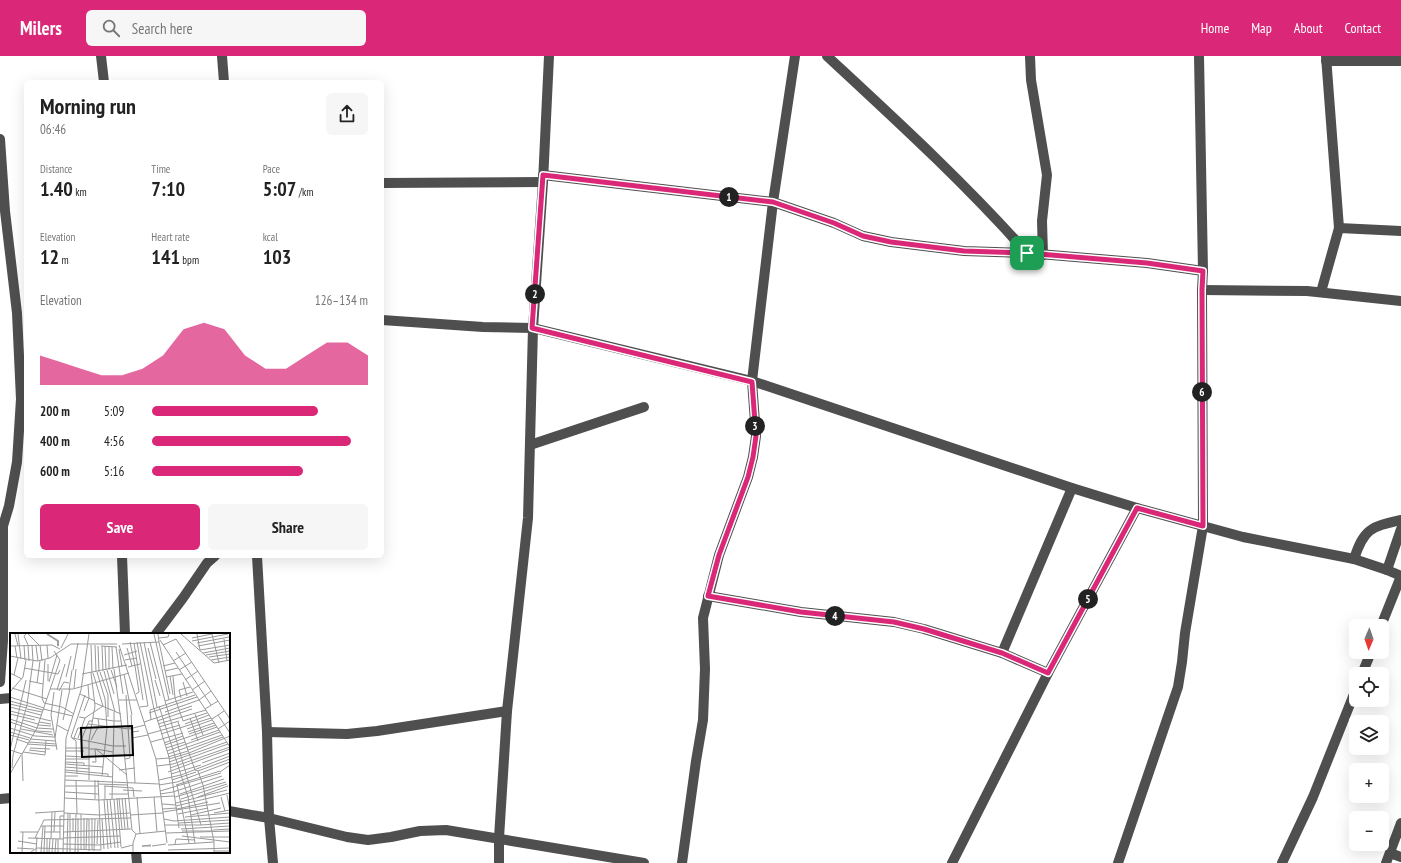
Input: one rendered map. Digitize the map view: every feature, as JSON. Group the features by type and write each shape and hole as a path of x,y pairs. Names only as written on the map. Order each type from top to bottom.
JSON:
{"street":[{"path":"101,56 104,80"},
{"path":"222,56 224,80"},
{"path":"499,863 499,838 507,711 528,518 532,328 543,179 549,56"},
{"path":"682,863 703,720 705,669 703,618 719,555 748,477 756,436 752,382 773,202 795,56"},
{"path":"827,56 895,119 983,205 1027,253"},
{"path":"1030,56 1032,80 1047,175 1042,221 1043,255"},
{"path":"1118,863 1178,687 1185,633 1203,526 1203,271 1199,56"},
{"path":"1321,292 1339,228 1326,59 1401,61"},
{"path":"0,139 5,211 17,313 21,399 17,462 8,506 1,526 3,641 0,682"},
{"path":"384,183 543,179 773,202 834,223 863,236 891,242 964,251 1027,253 1147,263 1203,271"},
{"path":"1339,228 1401,231"},
{"path":"1202,290 1321,292 1401,301"},
{"path":"384,320 482,327 532,328 752,382 1072,488 1137,508 1243,537 1354,559 1401,576 1384,619"},
{"path":"530,445 644,407"},
{"path":"1002,653 1072,488"},
{"path":"952,863 1048,673 1137,508"},
{"path":"1354,559 1360,542 1370,530 1381,525 1401,520"},
{"path":"1387,570 1401,529"},
{"path":"122,558 125,633"},
{"path":"157,633 183,598 206,563 212,558"},
{"path":"257,558 267,732 269,818 273,863"},
{"path":"708,596 801,612 894,622 924,629 1002,653 1048,673"},
{"path":"0,699 10,698"},
{"path":"1282,863 1313,797 1349,707"},
{"path":"267,732 347,734 377,731 507,711"},
{"path":"0,799 10,798"},
{"path":"230,811 269,818 347,837 368,840 391,838 420,831 446,830 644,863"},
{"path":"1386,863 1401,823"},
{"path":"136,853 137,863"},
{"path":"1390,853 1401,857"}],"route":[{"path":"543,175 773,202 834,223 863,236 891,242 964,251 1027,253 1147,263 1203,271 1203,526 1137,508 1048,673 1002,653 924,629 894,622 801,612 708,596 719,555 748,477 753,457 756,436 752,382 532,328 544,182 543,175"}]}
